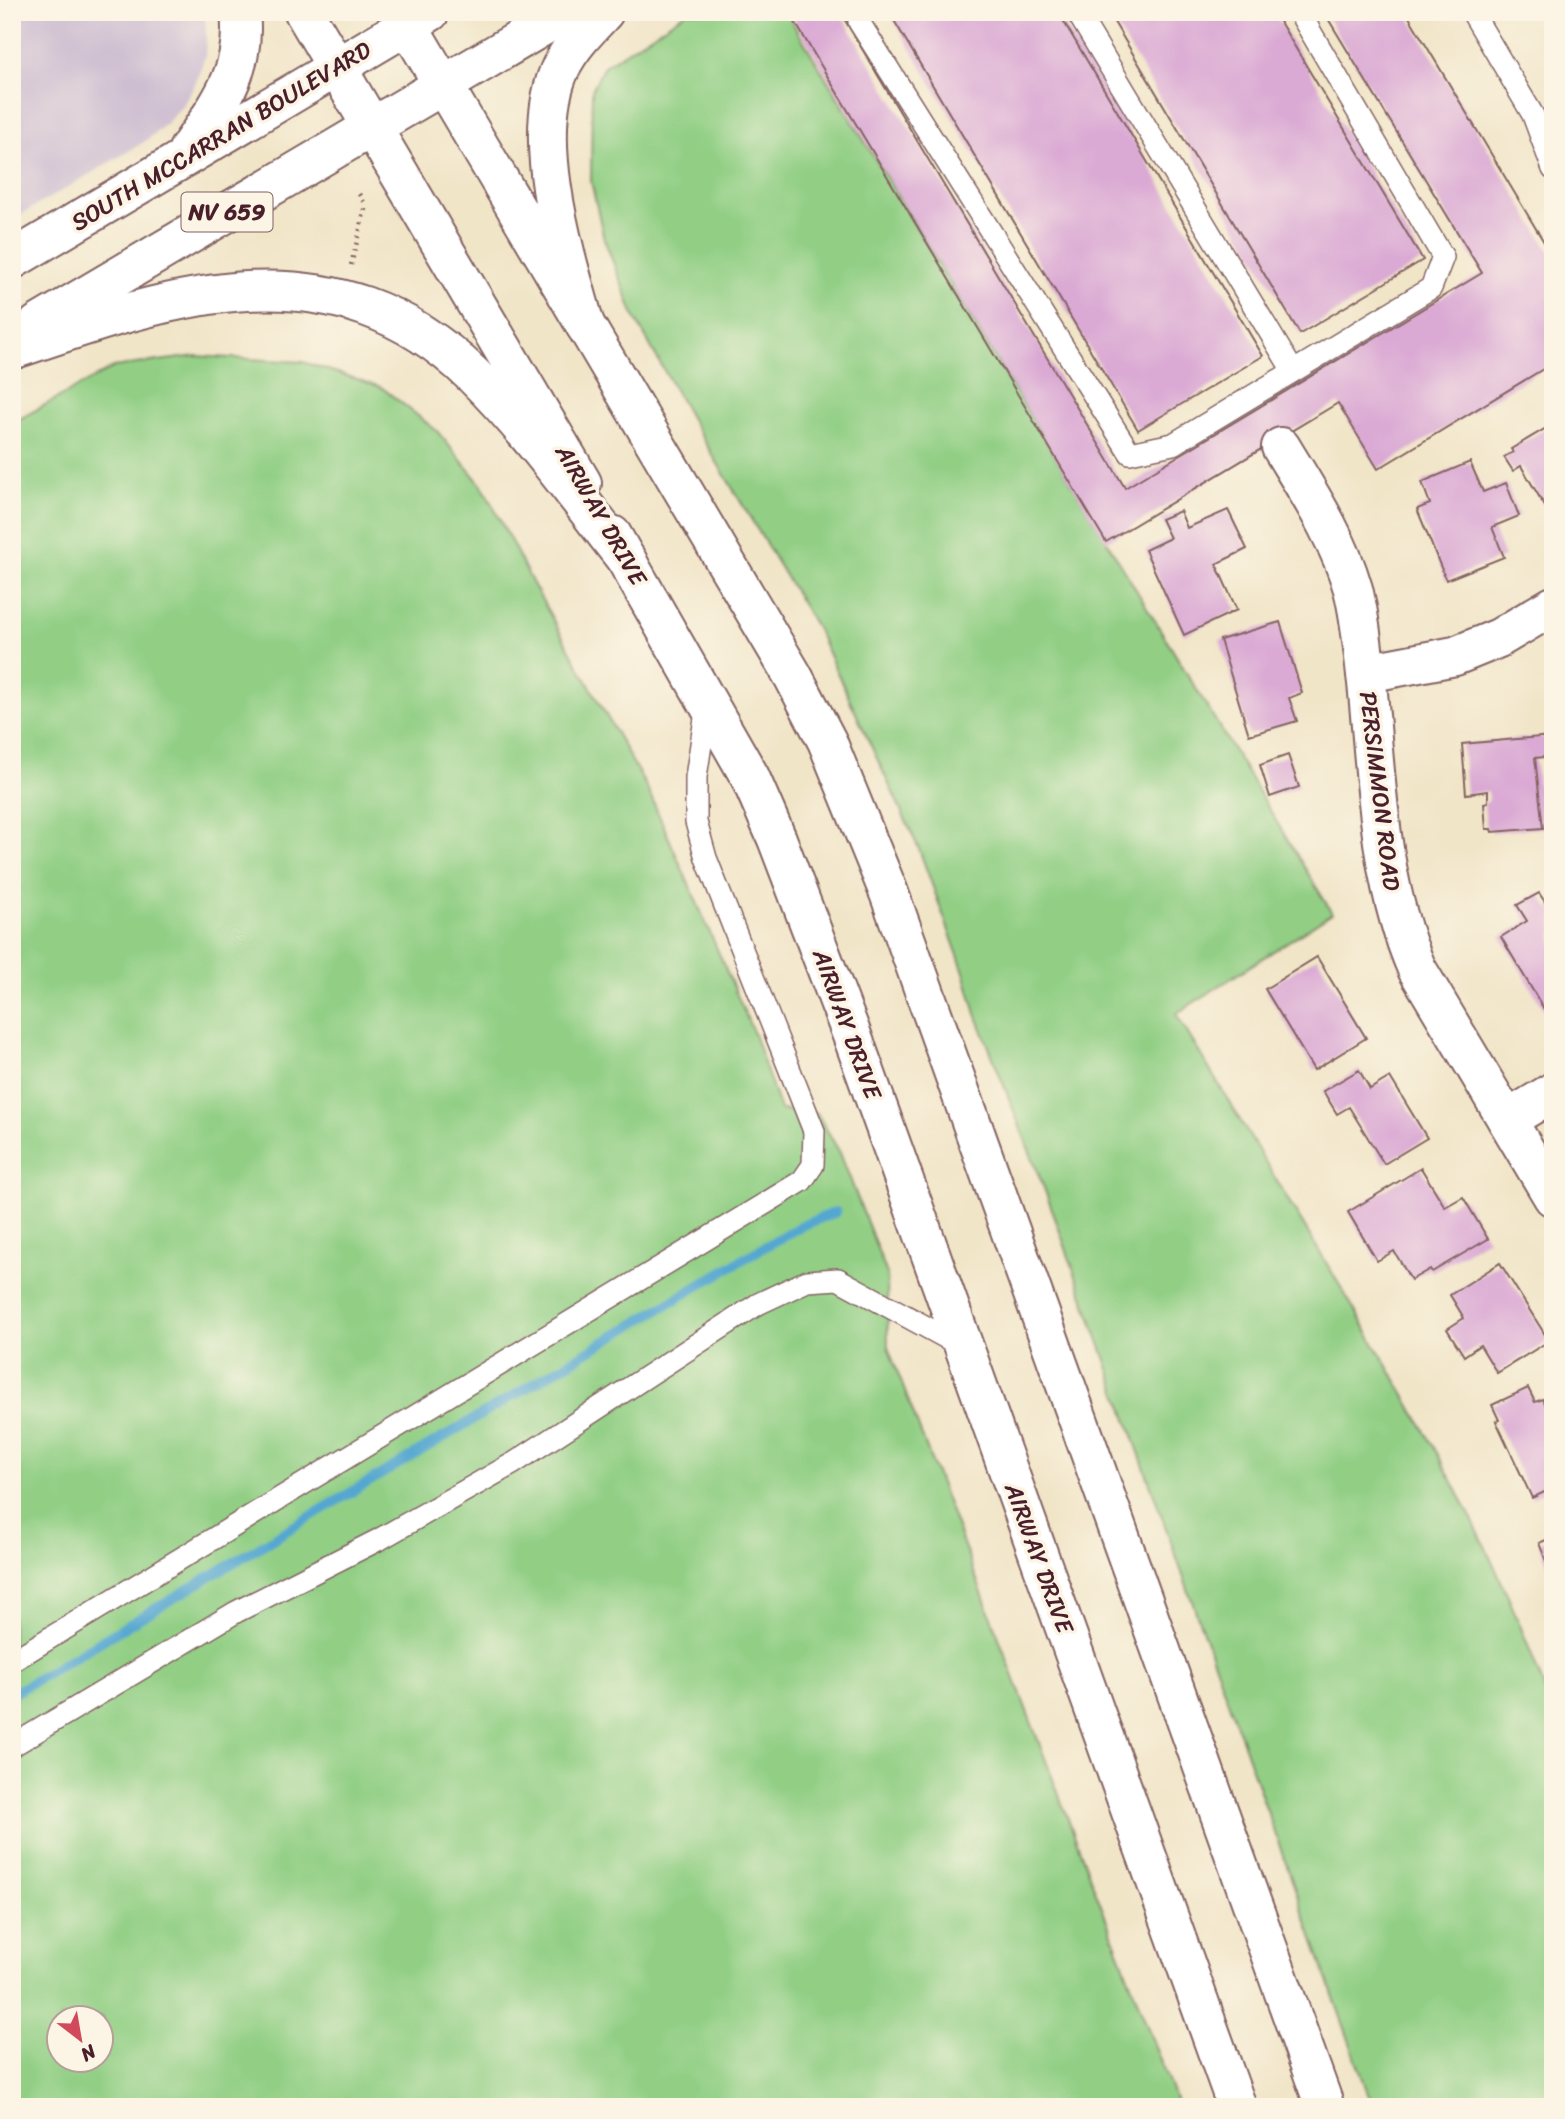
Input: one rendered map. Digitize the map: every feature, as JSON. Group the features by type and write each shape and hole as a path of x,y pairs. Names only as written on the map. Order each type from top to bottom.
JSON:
{"main road":[{"path":"181,159 214,112 240,61 240,12"},
{"name":"AIRWAY DRIVE","path":"304,12 708,698 750,777 786,862 964,1348 1237,2107"},
{"name":"NV 659","path":"12,339 568,12"},
{"path":"585,325 555,206 547,129 551,95 561,67 575,44 604,12"},
{"path":"413,17 443,85 793,676 827,741 859,816 1325,2107"},
{"name":"SOUTH MCCARRAN BOULEVARD","path":"12,260 338,67 413,17"},
{"path":"12,350 119,313 176,299 237,289 289,290 342,298 389,316 422,335 472,374 511,416 628,562"},
{"name":"PERSIMMON ROAD","path":"1281,447 1333,536 1349,578 1364,642 1388,881 1404,938 1418,970 1553,1197"},
{"path":"1366,673 1455,656 1499,638 1553,606"},
{"path":"1507,1119 1553,1092"}],"lane":[{"path":"862,12 859,22 1130,453 1173,443 1431,288 1443,257 1299,12"},
{"path":"1077,12 1293,371"},
{"path":"1472,12 1533,115 1553,169"},
{"path":"12,1661 802,1181 813,1165 814,1131 706,858 696,822 696,777 708,698"},
{"path":"12,1746 236,1612 380,1539 514,1463 758,1304 807,1280 838,1279 964,1348"}],"path":[{"path":"349,272 366,205 359,194"},
{"path":"366,205 376,200"}],"shaded area":[{"path":"12,12 205,12 206,39 205,56 196,82 183,105 165,125 144,142 12,220"}],"green space":[{"path":"687,12 786,12 1332,913 1176,1014 1436,1450 1489,1554 1534,1661 1553,1716 1553,2107 1373,2107 1049,1201 976,1014 964,972 919,849 816,627 691,419 635,318 604,239 591,181 592,90 604,66"},
{"path":"196,356 303,362 381,387 437,431 483,487 533,584 648,790 754,1034 780,1110 817,1113 840,1153 887,1274 888,1347 1178,2107 12,2107 12,423 114,367"}],"building":[{"path":"789,12 840,12 1125,488 1482,273 1324,12 1406,12 1553,257 1553,363 1378,469 1338,403 1106,542"},
{"path":"889,12 1058,12 1263,356 1138,430"},
{"path":"1108,12 1274,12 1423,260 1300,334"},
{"path":"1553,424 1553,520 1521,466 1513,471 1504,457 1513,452 1511,449"},
{"path":"1470,462 1483,492 1506,483 1519,516 1492,527 1504,557 1446,580 1417,509 1430,504 1422,482"},
{"path":"1228,510 1247,549 1216,564 1237,610 1184,635 1145,550 1170,538 1161,519 1180,511 1187,528"},
{"path":"1280,622 1302,693 1289,698 1297,721 1249,735 1220,640"},
{"path":"1551,736 1553,756 1535,758 1543,828 1492,832 1491,829 1486,829 1484,803 1488,802 1488,791 1466,794 1462,744"},
{"path":"1288,755 1299,787 1270,797 1260,765"},
{"path":"1539,893 1549,908 1553,906 1553,1013 1548,1016 1501,937 1527,921 1517,905"},
{"path":"1317,957 1366,1038 1314,1070 1265,989"},
{"path":"1359,1070 1370,1089 1390,1077 1427,1138 1384,1164 1349,1107 1337,1114 1323,1091"},
{"path":"1421,1168 1445,1207 1463,1197 1488,1239 1432,1272 1430,1269 1411,1280 1394,1251 1377,1261 1348,1212"},
{"path":"1500,1263 1549,1341 1497,1373 1480,1345 1464,1356 1447,1329 1464,1318 1450,1295"},
{"path":"1528,1388 1535,1402 1543,1399 1553,1420 1553,1488 1532,1498 1496,1421 1499,1420 1492,1405"},
{"path":"1553,1537 1553,1579 1539,1543"}],"waterway":[{"path":"12,1694 745,1258 801,1226 836,1212"}]}
